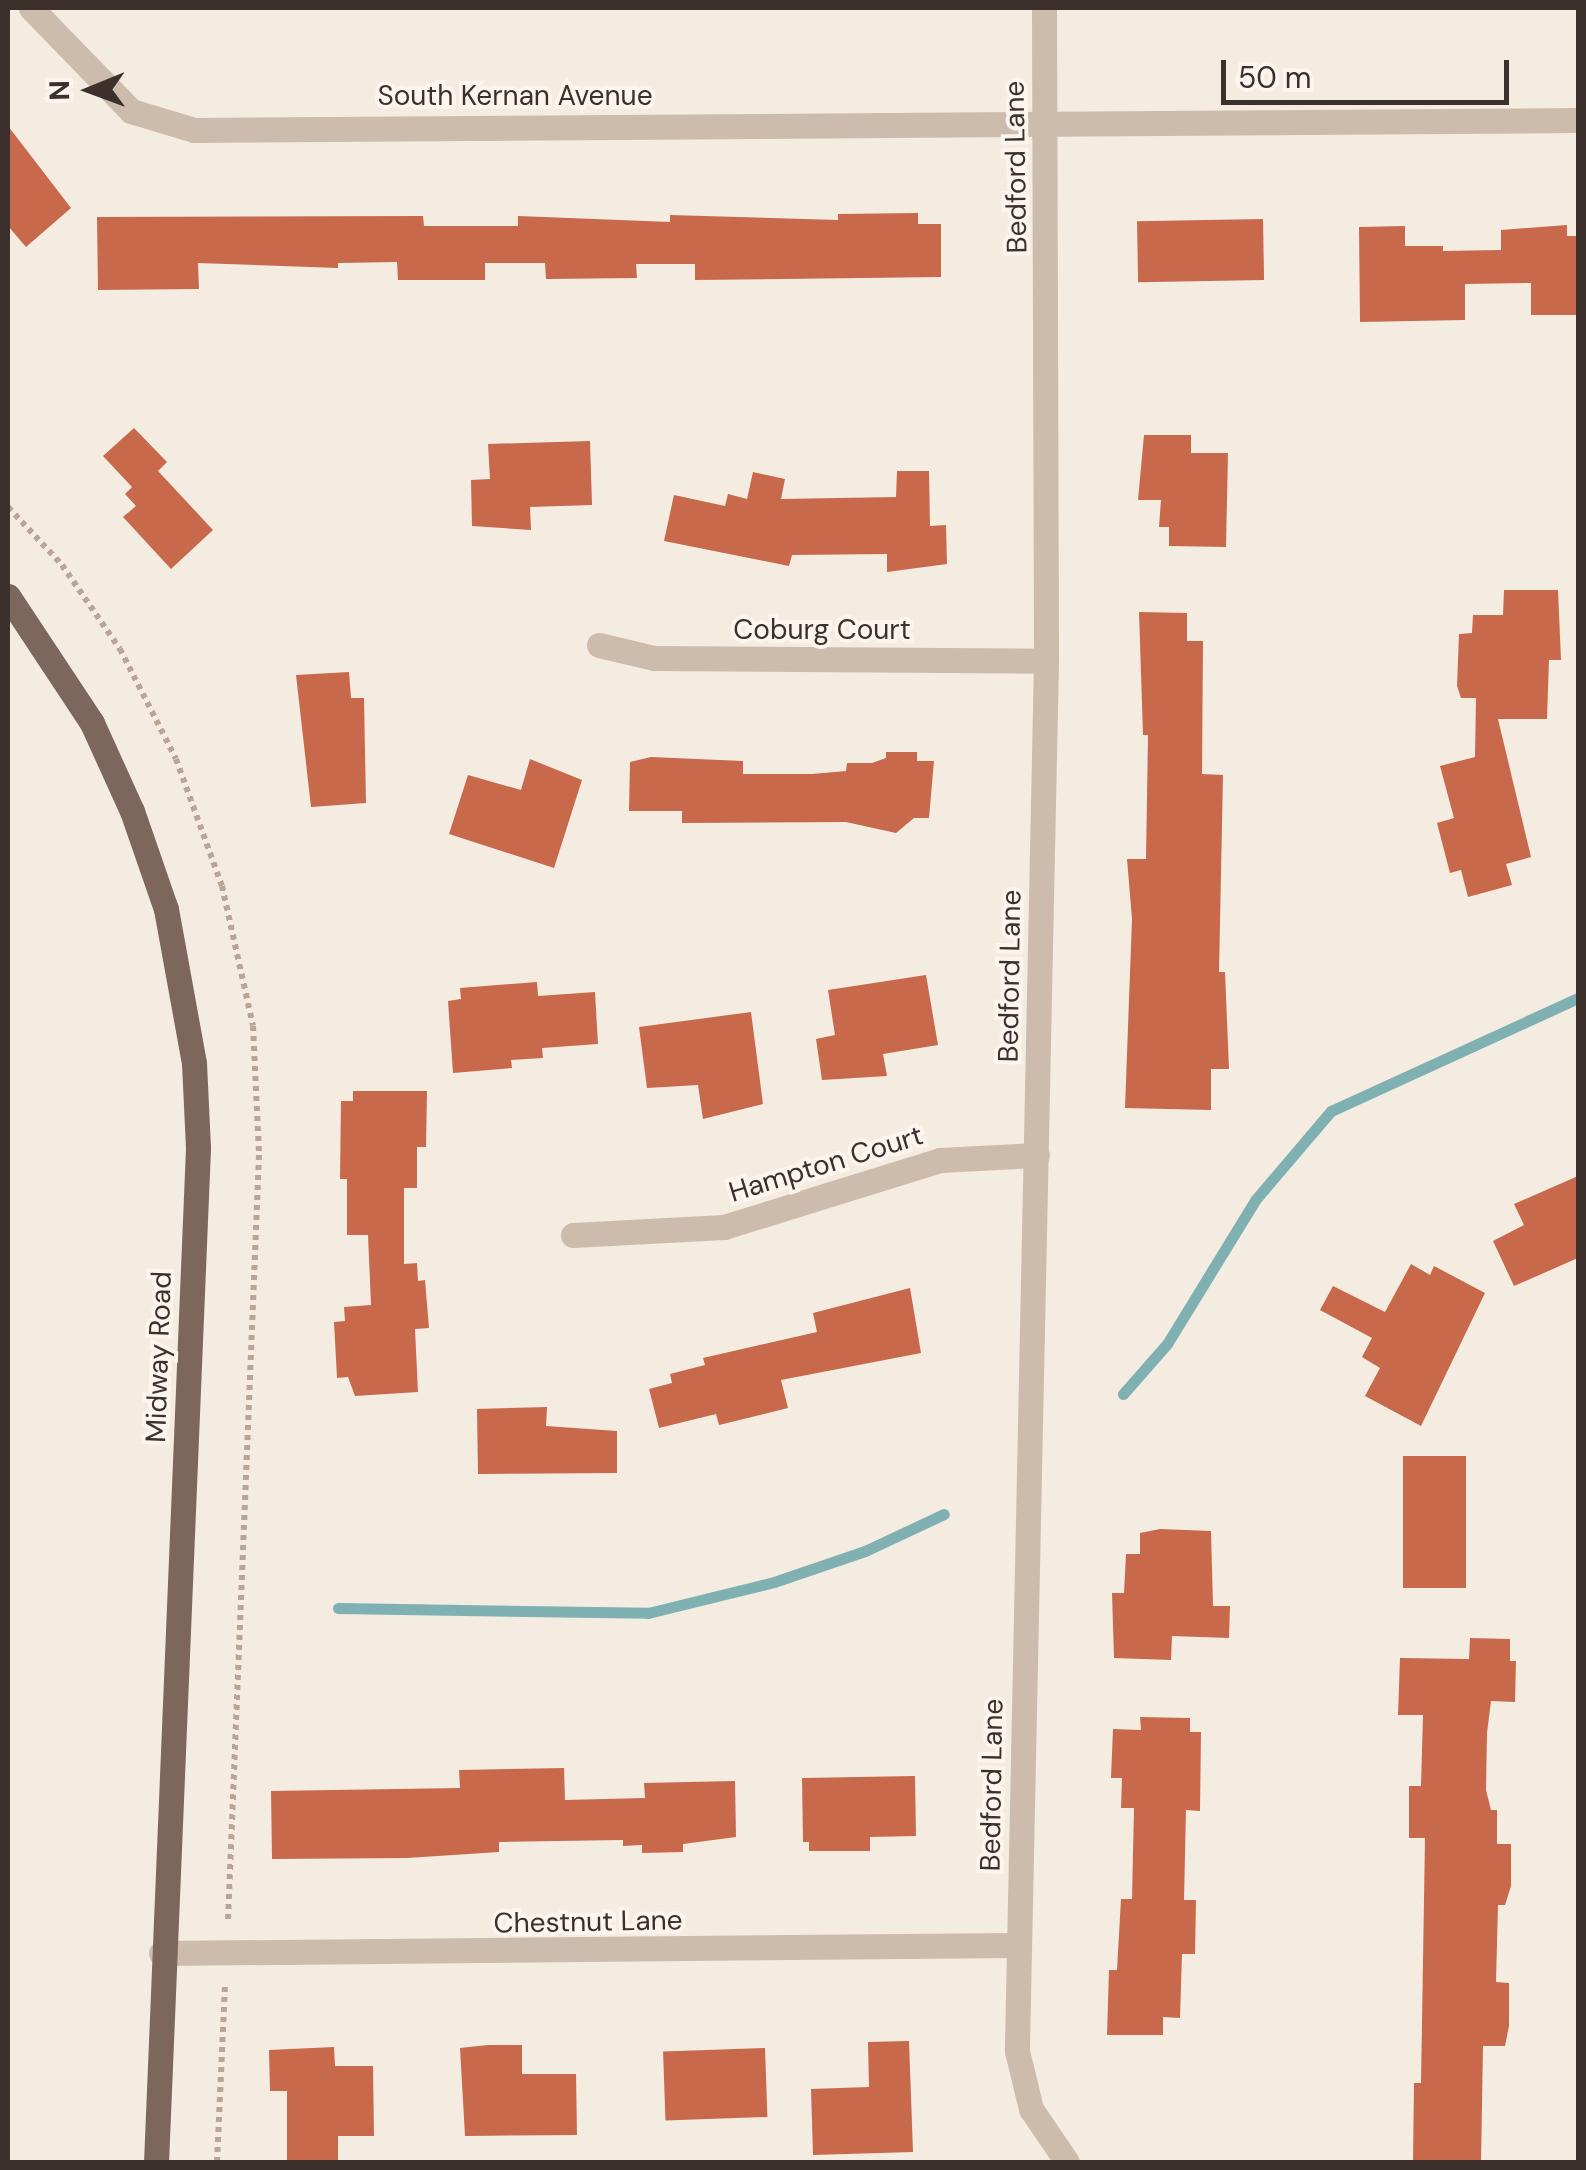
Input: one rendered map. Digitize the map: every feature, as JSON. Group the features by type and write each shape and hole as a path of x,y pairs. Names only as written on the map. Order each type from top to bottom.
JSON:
{"main road":[{"name":"Midway Road","path":"8,596 92,723 132,810 166,909 194,1063 198,1148 161,1954 156,2162"}],"street":[{"name":"South Kernan Avenue","path":"30,8 130,112 194,130 1578,120"},
{"name":"Bedford Lane","path":"1044,8 1046,661 1017,1945 1022,2083 1067,2162"},
{"name":"Coburg Court","path":"599,645 654,658 1046,661"},
{"name":"Hampton Court","path":"573,1235 724,1227 940,1160 1037,1155"},
{"name":"Chestnut Lane","path":"161,1954 1017,1945"}],"building":[{"path":"8,126 71,208 26,247 8,226"},
{"path":"918,213 918,224 941,224 941,277 695,280 695,264 636,264 637,278 546,279 545,263 485,263 485,280 398,280 397,262 338,263 338,268 198,263 199,289 98,290 97,217 423,216 424,226 518,226 518,216 670,222 670,215 838,220 838,214"},
{"path":"1263,219 1264,280 1138,282 1137,221"},
{"path":"1567,225 1567,236 1578,236 1578,315 1531,315 1531,283 1465,284 1465,320 1360,322 1359,227 1405,226 1405,246 1443,246 1443,251 1501,250 1501,230"},
{"path":"134,428 167,462 158,471 213,530 171,569 123,517 136,506 125,494 132,487 103,456"},
{"path":"1144,435 1191,435 1191,453 1228,453 1226,547 1169,546 1169,527 1159,527 1161,500 1138,500"},
{"path":"590,441 592,505 530,507 531,530 472,526 471,480 490,479 488,444"},
{"path":"897,471 929,471 930,526 946,525 947,564 887,572 887,554 792,555 789,566 664,541 674,495 725,506 728,494 747,499 753,472 785,479 781,499 896,497"},
{"path":"1504,590 1558,590 1561,660 1549,660 1547,719 1498,719 1531,857 1506,864 1512,885 1468,897 1461,870 1450,873 1437,823 1454,818 1440,766 1475,757 1476,698 1461,698 1457,686 1459,634 1472,633 1473,615 1503,615"},
{"path":"1139,612 1187,613 1187,641 1203,641 1202,774 1223,775 1219,972 1225,972 1229,1069 1211,1069 1211,1110 1125,1108 1132,919 1127,859 1146,859 1148,735 1143,735"},
{"path":"349,672 351,698 364,698 366,803 311,807 296,675"},
{"path":"886,752 917,752 917,761 934,761 929,818 914,818 896,833 846,822 682,823 682,811 629,811 630,762 651,757 743,761 743,774 812,774 846,771 847,763 872,763 886,758"},
{"path":"530,759 582,780 554,868 449,834 468,775 521,790"},
{"path":"926,975 938,1045 883,1054 887,1076 822,1080 816,1039 835,1035 828,990"},
{"path":"537,982 538,996 595,992 598,1044 542,1048 543,1058 511,1060 512,1068 453,1073 448,1001 461,999 460,988"},
{"path":"751,1012 763,1104 703,1119 698,1085 647,1088 639,1027"},
{"path":"353,1091 427,1091 426,1147 417,1147 417,1188 404,1188 404,1264 417,1263 418,1281 425,1280 429,1328 415,1329 418,1392 355,1396 348,1377 337,1378 334,1322 345,1321 344,1307 371,1305 368,1235 347,1235 347,1179 340,1179 341,1101 353,1101"},
{"path":"1578,1176 1578,1258 1514,1286 1493,1241 1524,1225 1514,1204"},
{"path":"1411,1264 1430,1275 1434,1266 1485,1293 1421,1426 1365,1396 1380,1368 1362,1357 1372,1338 1320,1310 1333,1286 1385,1312"},
{"path":"910,1288 921,1353 781,1380 788,1408 719,1425 716,1414 659,1428 649,1389 672,1383 670,1374 705,1365 703,1358 817,1332 813,1313"},
{"path":"547,1407 546,1426 617,1431 617,1473 478,1474 477,1409"},
{"path":"1403,1456 1466,1456 1466,1588 1403,1588"},
{"path":"1160,1529 1211,1531 1213,1606 1230,1606 1229,1638 1172,1636 1171,1660 1114,1658 1112,1593 1124,1593 1126,1554 1140,1554 1140,1533"},
{"path":"1470,1638 1510,1639 1510,1661 1516,1661 1515,1702 1491,1701 1487,1733 1486,1790 1491,1810 1497,1810 1497,1844 1511,1844 1511,1886 1505,1905 1498,1905 1496,1982 1509,1983 1509,2026 1505,2046 1483,2046 1481,2162 1413,2162 1414,2083 1421,2083 1425,1838 1409,1838 1409,1786 1421,1786 1423,1715 1398,1715 1400,1658 1469,1659"},
{"path":"1140,1717 1190,1718 1190,1732 1201,1732 1200,1811 1186,1810 1184,1900 1196,1900 1195,1954 1182,1954 1180,2018 1163,2017 1163,2035 1107,2035 1109,1970 1117,1970 1121,1899 1132,1899 1134,1808 1121,1808 1122,1778 1111,1778 1113,1729 1141,1730"},
{"path":"564,1768 565,1800 645,1798 644,1783 735,1781 736,1837 683,1844 683,1852 642,1853 642,1845 623,1846 623,1840 499,1842 499,1852 407,1858 272,1859 271,1791 460,1788 459,1770"},
{"path":"915,1776 916,1836 870,1837 870,1851 809,1851 809,1842 803,1842 802,1778"},
{"path":"909,2041 913,2152 813,2155 811,2089 869,2087 868,2042"},
{"path":"522,2045 522,2074 576,2074 577,2135 465,2136 460,2048"},
{"path":"334,2047 335,2066 373,2066 374,2136 338,2136 338,2161 287,2161 287,2091 270,2091 269,2050"},
{"path":"765,2048 767,2117 665,2121 663,2052"}],"waterway":[{"path":"1123,1394 1167,1344 1256,1199 1331,1111 1578,998"},
{"path":"338,1608 648,1613 774,1582 865,1551 944,1514"}]}
